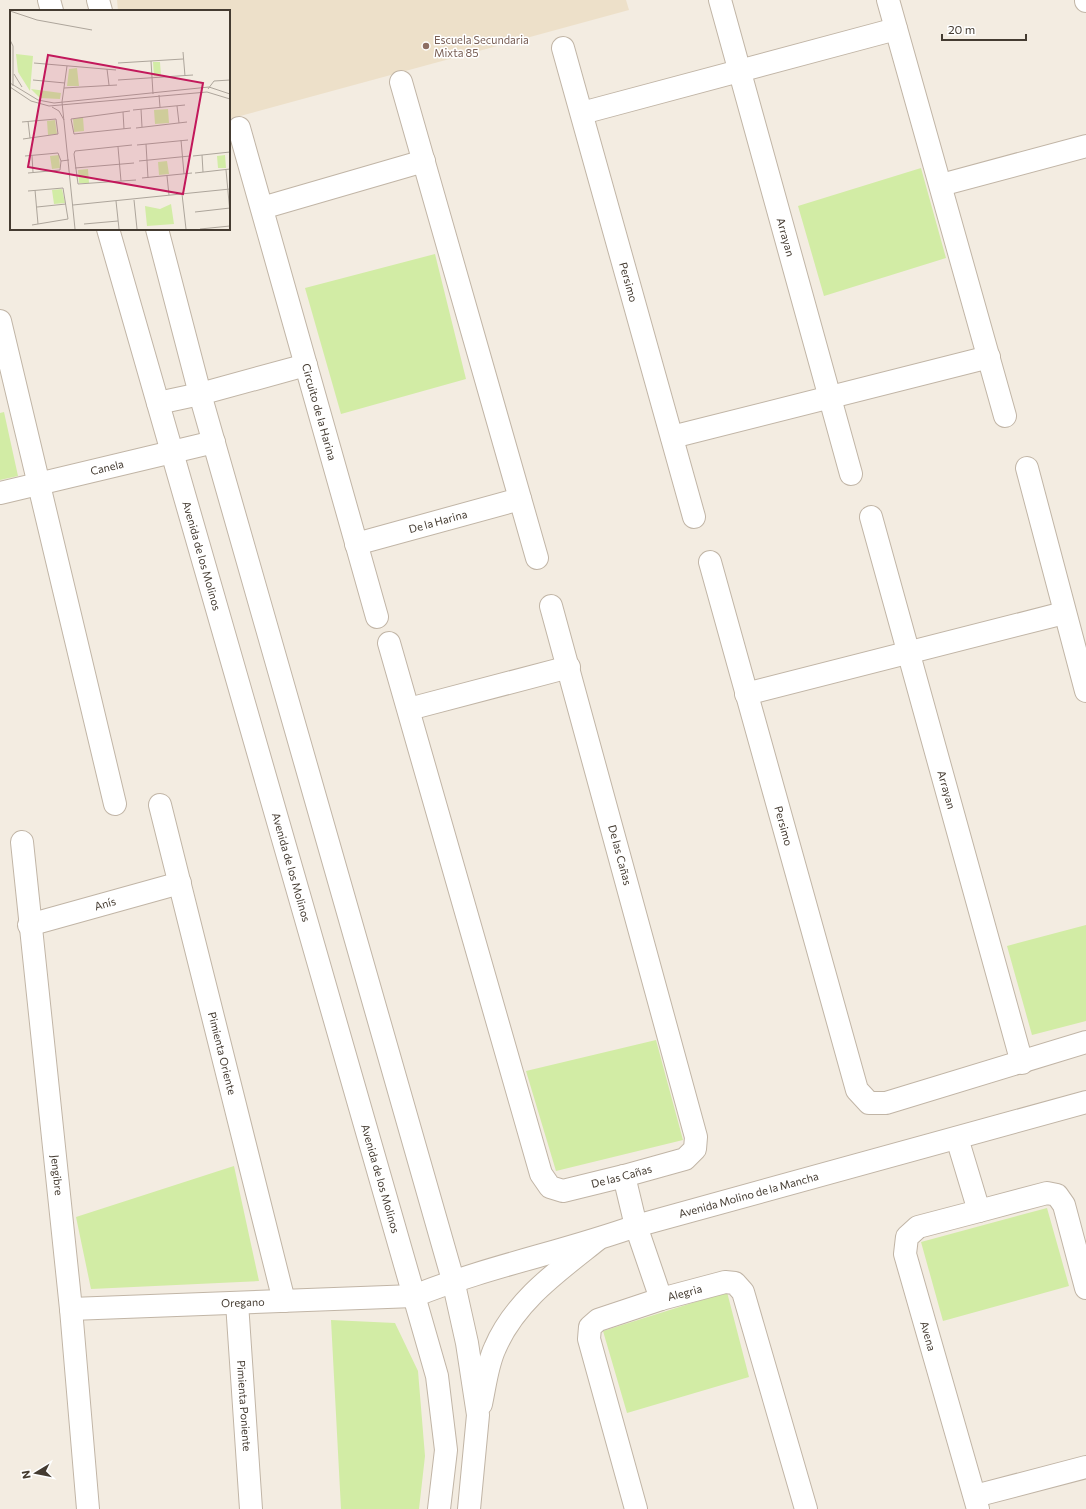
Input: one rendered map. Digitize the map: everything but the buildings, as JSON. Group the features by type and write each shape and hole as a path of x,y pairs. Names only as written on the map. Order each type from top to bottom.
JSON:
{"street":[{"path":"49,0 52,10"},
{"path":"98,0 101,10"},
{"name":"Arrayan","path":"720,0 852,474"},
{"path":"888,0 1005,416"},
{"path":"582,114 896,29"},
{"name":"Persimo","path":"563,48 694,517"},
{"path":"401,82 537,558"},
{"name":"Circuito de la Harina","path":"239,128 377,617"},
{"path":"941,185 1086,146"},
{"path":"262,208 424,161"},
{"name":"Avenida de los Molinos","path":"108,230 437,1376 446,1450 438,1509"},
{"path":"158,230 200,394 453,1280 467,1343 478,1415"},
{"path":"0,321 115,804"},
{"path":"672,437 989,358"},
{"path":"158,404 200,394 306,364"},
{"name":"Canela","path":"0,493 214,442"},
{"path":"1027,468 1064,613 1086,691"},
{"name":"De la Harina","path":"356,544 520,499"},
{"name":"Arrayan","path":"871,517 1022,1063"},
{"name":"Persimo","path":"710,562 857,1090 869,1103 886,1103 1022,1063"},
{"name":"De las Cañas","path":"389,643 541,1174 550,1187 563,1191 685,1159 695,1149 696,1137 569,667 551,606"},
{"path":"746,694 1064,613"},
{"path":"409,709 569,667"},
{"name":"Pimienta Oriente","path":"160,805 284,1301"},
{"name":"Jengibre","path":"22,842 71,1309 88,1509"},
{"name":"Anís","path":"30,924 180,883"},
{"path":"1022,1063 1086,1042"},
{"name":"Avenida Molino de la Mancha","path":"414,1296 453,1280 597,1240 636,1226 1086,1102"},
{"path":"957,1138 979,1211"},
{"path":"624,1176 636,1226 661,1300"},
{"name":"Avena","path":"976,1502 905,1254 907,1237 918,1227 1047,1193 1057,1195 1064,1205 1086,1288"},
{"path":"469,1509 478,1415 494,1348 511,1317 549,1279 597,1240"},
{"name":"Alegria","path":"636,1509 589,1339 590,1327 598,1320 725,1282 735,1283 743,1292 806,1509"},
{"name":"Oregano","path":"71,1309 414,1296"},
{"name":"Pimienta Poniente","path":"237,1303 251,1509"},
{"path":"976,1502 1086,1467"}],"shaded area":[{"path":"117,0 626,0 629,10 230,119 230,10 118,10"}],"green space":[{"path":"921,168 946,258 824,296 798,206"},
{"path":"435,254 466,379 341,414 305,288"},
{"path":"4,412 18,476 0,480 0,413"},
{"path":"1086,925 1086,1021 1032,1035 1007,946"},
{"path":"656,1040 683,1140 556,1171 526,1071"},
{"path":"234,1166 259,1281 91,1289 76,1217"},
{"path":"1047,1208 1069,1286 943,1321 921,1242"},
{"path":"727,1292 749,1377 627,1413 603,1331"},
{"path":"331,1320 395,1323 418,1371 425,1456 419,1509 341,1509"}],"place":[{"name":"Escuela Secundaria Mixta 85","path":"426,46"}]}
